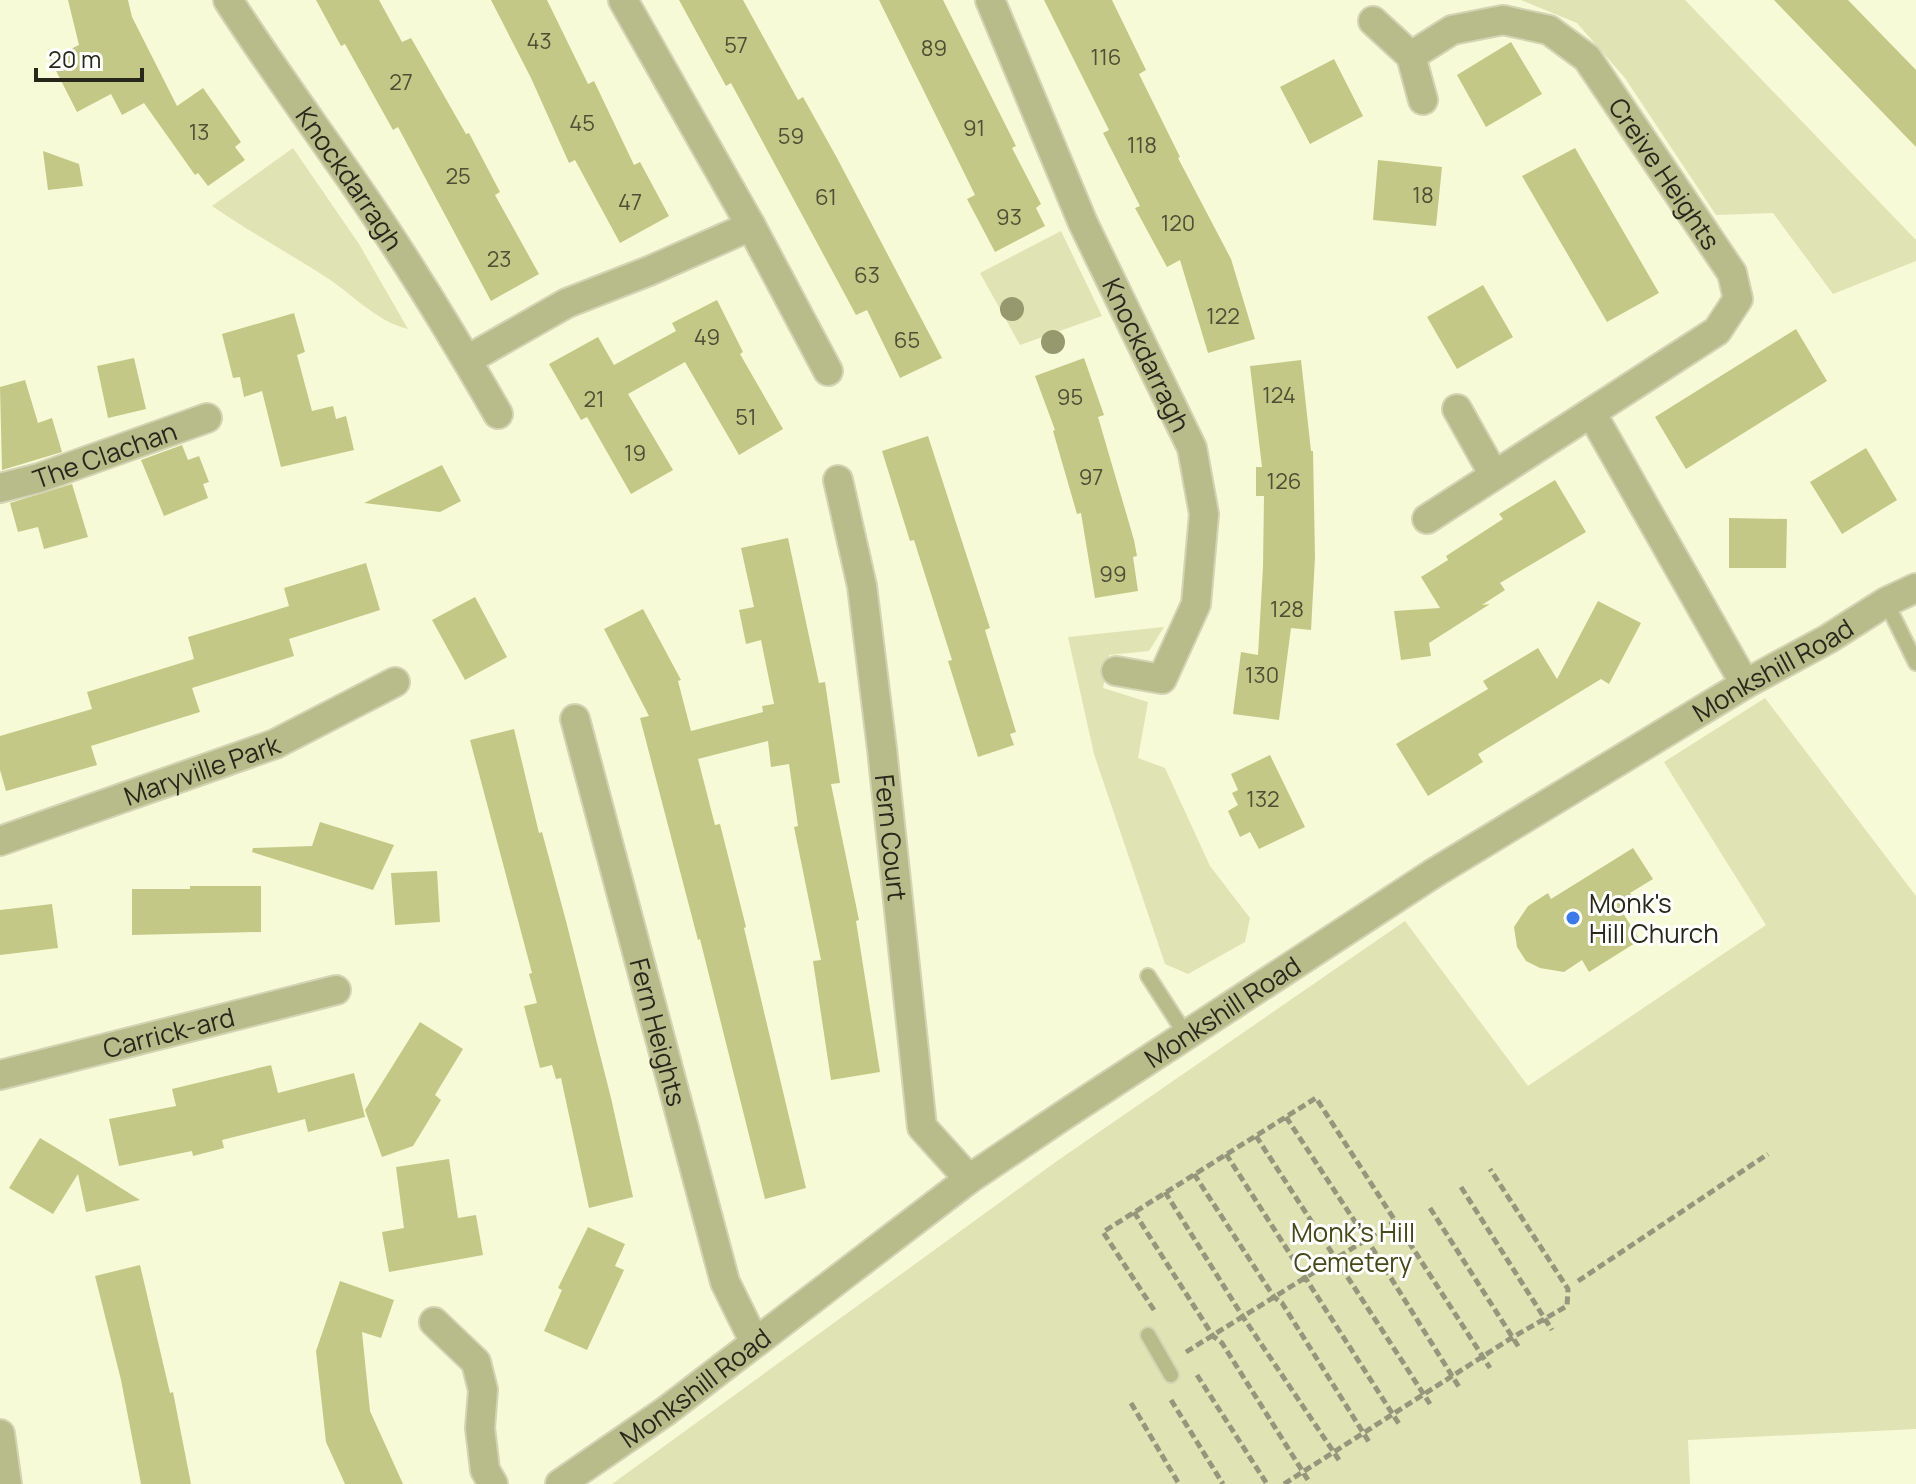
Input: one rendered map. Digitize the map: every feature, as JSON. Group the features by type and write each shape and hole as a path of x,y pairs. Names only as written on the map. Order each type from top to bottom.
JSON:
{"street":[{"name":"Knockdarragh","path":"228,0 357,188 498,414"},
{"path":"623,0 751,226 828,371"},
{"name":"Knockdarragh","path":"990,0 1083,223 1192,448 1204,514 1196,604 1162,679 1116,671"},
{"name":"Creive Heights","path":"1411,56 1452,30 1503,20 1549,30 1587,58 1732,273 1738,299 1717,331 1427,519"},
{"path":"1373,21 1411,56 1423,100"},
{"path":"467,360 567,303 751,226"},
{"path":"1457,409 1494,475"},
{"path":"1592,414 1745,684"},
{"name":"The Clachan","path":"0,488 39,478 207,418"},
{"name":"Fern Court","path":"838,480 862,586 922,1127 969,1179"},
{"name":"Monkshill Road","path":"560,1484 666,1411 969,1179 1186,1035 1434,873 1745,684 1828,639 1886,602 1916,588"},
{"name":"Maryville Park","path":"0,841 275,744 395,682"},
{"name":"Fern Heights","path":"575,719 725,1282 754,1341"},
{"name":"Carrick-ard","path":"0,1075 336,990"},
{"path":"434,1322 476,1362 483,1390 480,1428 485,1470 493,1484"},
{"path":"0,1434 7,1484"}],"lane":[{"path":"1886,602 1916,663"},
{"path":"1148,976 1186,1035"},
{"path":"1148,1335 1171,1375"}],"path":[{"path":"1158,1318 1103,1232 1316,1098 1490,1368"},
{"path":"1286,1117 1459,1387"},
{"path":"1256,1136 1430,1404"},
{"path":"1226,1154 1399,1424"},
{"path":"1578,1281 1768,1154"},
{"path":"1284,1484 1513,1337 1567,1306 1568,1289 1490,1169"},
{"path":"1194,1174 1274,1297 1282,1303 1369,1442"},
{"path":"1461,1187 1552,1330"},
{"path":"1165,1192 1243,1317 1339,1460"},
{"path":"1430,1208 1520,1349"},
{"path":"1134,1212 1213,1336 1222,1343 1308,1480"},
{"path":"1182,1355 1396,1221"},
{"path":"1189,1363 1267,1484"},
{"path":"1168,1395 1223,1484"},
{"path":"1131,1403 1179,1484"}],"green space":[{"path":"1521,0 1685,0 1916,240 1916,261 1833,294 1773,213 1716,215 1625,78 1577,23"},
{"path":"293,148 359,244 408,329 376,315 329,279 212,206"},
{"path":"1061,231 1102,316 1020,345 980,273"},
{"path":"1164,627 1149,651 1109,655 1103,688 1148,702 1138,758 1165,768 1210,866 1250,918 1245,942 1188,974 1165,964 1094,754 1068,637"},
{"name":"Monk's Hill Cemetery","path":"1765,698 1916,896 1916,1429 1688,1440 1690,1484 612,1484 1057,1161 1405,921 1528,1086 1766,925 1664,762"}],"building":[{"path":"68,0 128,0 132,17 177,106 203,88 241,142 235,147 245,160 208,186 198,173 195,175 144,103 122,115 111,94 77,112 50,59 79,45"},
{"path":"316,0 379,0 402,42 411,38 466,134 469,133 500,192 495,195 539,274 491,301 398,127 393,130 345,44 341,46"},
{"path":"491,0 547,0 588,84 594,81 634,165 640,162 669,216 620,243 575,160 569,163 531,78"},
{"path":"679,0 743,0 798,100 803,97 837,158 942,358 900,378 867,310 856,315 731,83 726,86"},
{"path":"879,0 943,0 1016,146 1012,148 1041,204 1036,208 1045,226 995,252 967,199 975,195"},
{"path":"1044,0 1112,0 1146,70 1139,74 1178,158 1231,259 1255,339 1208,353 1180,260 1167,267 1135,208 1140,206 1103,133 1109,130"},
{"path":"1774,0 1848,0 1916,70 1916,147"},
{"path":"1511,42 1542,94 1486,127 1457,75"},
{"path":"1334,59 1363,116 1310,144 1280,87"},
{"path":"1575,148 1659,293 1607,322 1522,176"},
{"path":"43,151 79,164 83,186 48,190"},
{"path":"1378,160 1442,167 1436,226 1373,220"},
{"path":"1483,285 1513,337 1457,369 1427,317"},
{"path":"717,300 743,352 740,354 783,429 739,455 685,362 628,394 673,470 631,494 587,417 581,420 549,364 598,337 614,365 676,331 672,323"},
{"path":"294,313 305,352 297,355 312,411 333,406 336,419 346,416 354,450 281,467 262,391 244,397 240,377 233,378 222,334"},
{"path":"1796,329 1827,381 1686,469 1655,417"},
{"path":"134,358 146,409 108,418 97,366"},
{"path":"1084,358 1104,415 1098,417 1137,556 1133,557 1138,591 1095,598 1081,513 1077,514 1055,430 1035,376"},
{"path":"1301,360 1313,451 1315,557 1311,630 1291,628 1279,720 1233,714 1241,652 1258,655 1263,567 1264,496 1256,496 1256,467 1262,467 1250,366"},
{"path":"25,380 38,423 52,418 62,452 2,470 0,387"},
{"path":"928,436 990,628 985,630 1016,732 1010,734 1014,745 978,757 948,661 952,660 882,451"},
{"path":"182,445 188,460 199,456 209,482 203,484 208,498 164,516 141,460"},
{"path":"1866,448 1897,500 1842,534 1810,482"},
{"path":"442,465 461,501 440,512 364,503"},
{"path":"1555,480 1586,532 1500,583 1505,590 1482,605 1490,604 1429,643 1431,656 1401,660 1394,611 1440,608 1421,577 1448,560 1446,556 1503,519 1499,514"},
{"path":"72,484 88,537 44,549 38,527 18,532 10,503"},
{"path":"1729,518 1787,519 1786,568 1729,568"},
{"path":"788,538 819,683 825,682 840,783 831,784 859,920 856,921 880,1072 831,1080 813,961 821,960 794,827 798,826 789,764 771,767 768,741 698,759 715,825 720,824 746,927 806,1188 765,1199 700,939 640,718 649,716 604,629 643,609 681,680 678,681 691,731 763,712 762,706 774,704 761,640 746,644 739,610 754,607 741,548"},
{"path":"366,563 380,610 289,639 294,656 192,688 200,712 91,746 97,765 6,791 0,770 0,736 92,709 87,692 194,659 188,637 289,606 284,588"},
{"path":"475,597 507,657 465,680 432,620"},
{"path":"1598,601 1641,623 1609,684 1601,679 1478,754 1483,762 1428,796 1396,744 1488,689 1483,681 1538,648 1557,679"},
{"path":"514,729 539,833 542,832 566,921 633,1197 589,1208 561,1078 556,1079 552,1065 540,1068 524,1006 537,1003 529,974 532,973 470,740"},
{"path":"1270,755 1305,827 1259,849 1250,832 1240,837 1228,811 1238,805 1232,793 1238,790 1231,774"},
{"path":"320,822 394,845 373,890 252,852 253,848 312,846"},
{"name":"Monk's Hill Church","path":"1633,848 1653,879 1630,893 1635,901 1621,910 1640,940 1589,972 1582,960 1564,972 1540,968 1526,961 1517,947 1514,927 1528,906 1548,893 1551,899"},
{"path":"437,871 440,922 395,925 391,873"},
{"path":"190,886 261,886 261,932 132,935 132,889 190,889"},
{"path":"52,904 58,948 0,955 0,910"},
{"path":"420,1022 463,1049 435,1095 441,1100 413,1146 382,1157 365,1110"},
{"path":"271,1065 278,1093 354,1073 365,1117 308,1132 305,1119 222,1140 224,1148 193,1156 192,1151 119,1166 109,1119 176,1106 172,1089"},
{"path":"40,1138 140,1200 86,1212 78,1174 53,1214 9,1188"},
{"path":"449,1159 458,1218 476,1215 483,1255 389,1272 382,1232 404,1228 396,1167"},
{"path":"588,1227 625,1244 615,1266 624,1270 587,1350 544,1331 562,1290 558,1288"},
{"path":"140,1265 170,1393 173,1392 191,1484 141,1484 121,1380 95,1276"},
{"path":"340,1281 394,1300 381,1338 362,1332 370,1411 403,1484 345,1484 326,1442 316,1351"}],"place":[{"name":"Monk's Hill Church","path":"1573,918"}]}
